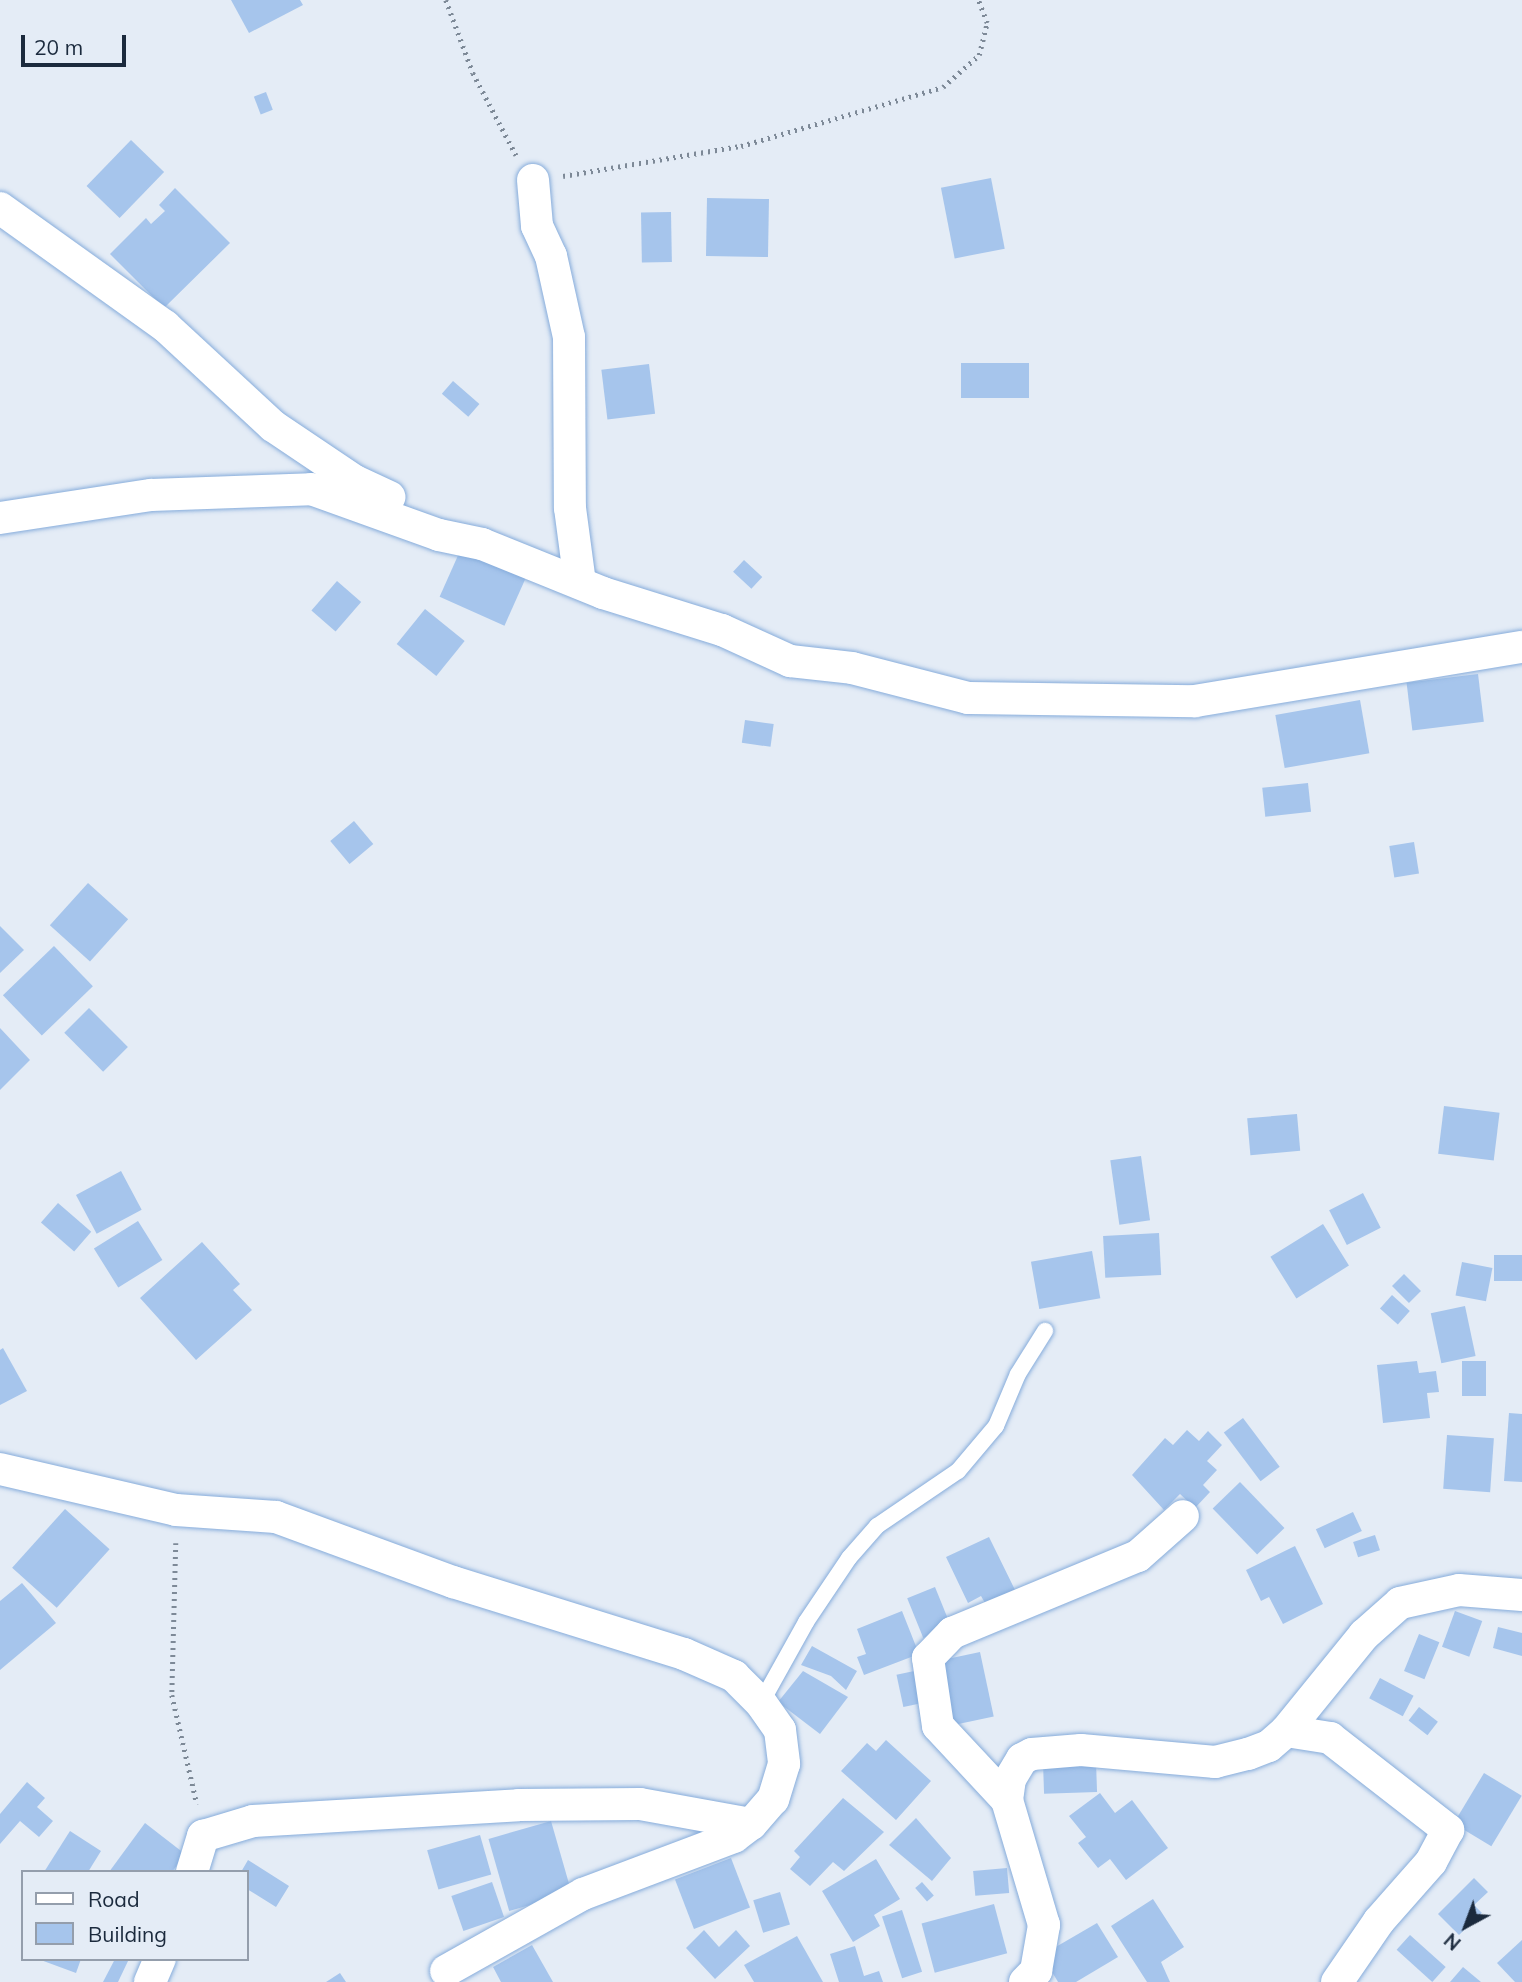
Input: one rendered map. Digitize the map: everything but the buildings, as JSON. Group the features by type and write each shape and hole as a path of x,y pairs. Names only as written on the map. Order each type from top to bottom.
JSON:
{"street":[{"path":"533,180 537,226 551,256 569,337 570,508 580,583"},
{"path":"0,208 165,326 273,426 355,481 456,538"},
{"path":"0,518 150,495 311,489 456,538 482,544 580,583 722,630 790,660 864,671 968,698 1014,702 1111,697 1195,701 1522,647"},
{"path":"0,1469 176,1510 276,1517 465,1587 684,1654 734,1676 761,1703 780,1730 784,1764 773,1799 751,1824 734,1837 583,1894 446,1971"},
{"path":"1007,1800 939,1726 928,1658 952,1633 1138,1556 1183,1516"},
{"path":"1025,1982 1036,1971 1044,1925 1007,1800 1010,1779 1022,1759 1032,1754 1081,1750 1215,1762 1269,1746 1286,1731 1364,1635 1400,1603 1459,1590 1522,1595"},
{"path":"1286,1731 1330,1738 1448,1830 1431,1862 1379,1921 1337,1982"},
{"path":"193,1870 203,1836 253,1821 519,1805 640,1804 751,1824"},
{"path":"150,1982 159,1961"}],"lane":[{"path":"761,1703 806,1622 849,1558 877,1527 958,1471 996,1426 1018,1374 1045,1331"}],"path":[{"path":"446,0 488,106 533,180 741,146 943,87 979,55 987,23 978,0"},
{"path":"176,1510 172,1695 203,1836"}]}
